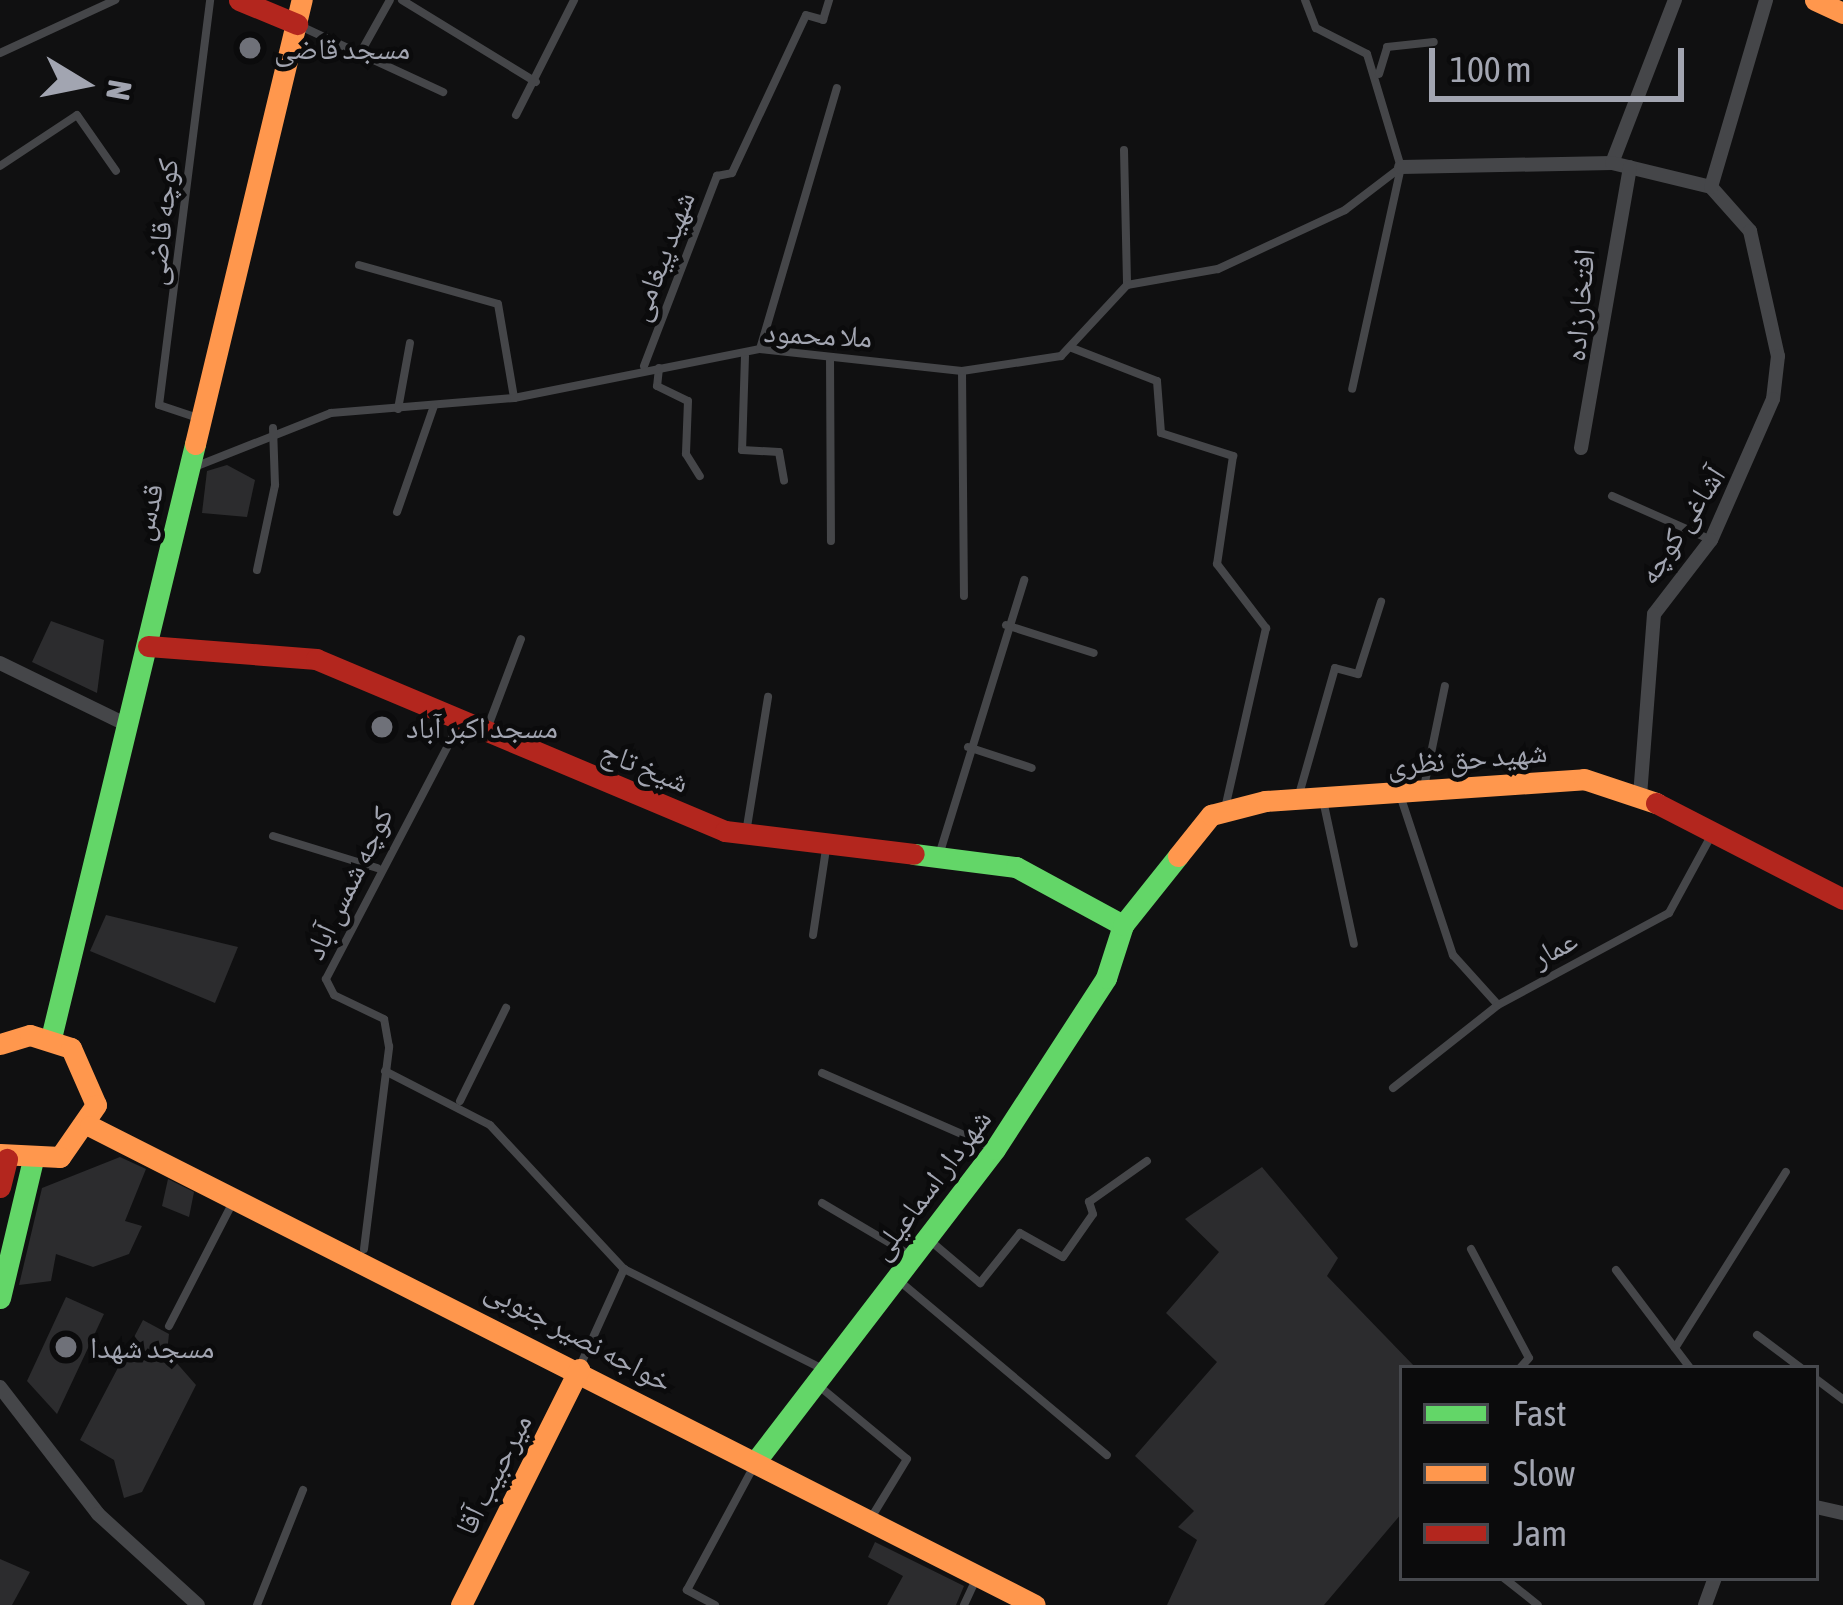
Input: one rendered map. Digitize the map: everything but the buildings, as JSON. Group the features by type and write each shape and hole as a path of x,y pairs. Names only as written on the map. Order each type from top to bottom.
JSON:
{"street":[{"path":"239,0 296,24"},
{"name":"قدس","path":"51,1038 302,0"},
{"path":"1612,163 1675,0"},
{"path":"1401,167 1612,163 1711,187 1766,0"},
{"path":"1815,0 1843,13"},
{"name":"افتخارزاده","path":"1581,448 1630,167"},
{"name":"آشاغی کوچه","path":"1640,795 1654,614 1711,540 1748,473 1778,356 1750,231 1711,187"},
{"name":"شیخ تاج","path":"148,646 316,659 484,736 746,834 940,851 1033,874 1123,925"},
{"path":"0,663 128,725"},
{"name":"شهید حق نظری","path":"1224,810 1298,799 1585,779 1640,795 1843,898"},
{"path":"1123,925 1190,835 1224,810"},
{"name":"شهردار اسماعیلی","path":"755,1462 995,1149 1106,978 1123,925"},
{"path":"0,1044 51,1038 86,1064 91,1126 73,1149 32,1164 3,1156 0,1187"},
{"name":"خواجه نصیر جنوبی","path":"91,1126 363,1255 1035,1605"},
{"path":"0,1298 32,1164"},
{"name":"میرحبیب آقا","path":"461,1605 579,1369"},
{"path":"0,1387 98,1514 198,1605"}],"lane":[{"path":"0,53 115,0"},
{"name":"کوچه قاضی","path":"200,419 159,405 210,0"},
{"path":"362,50 390,0"},
{"path":"402,0 536,82"},
{"path":"516,115 574,0"},
{"name":"شهید پیغامی","path":"644,366 717,176 732,173 806,15 824,20 829,0"},
{"path":"1305,0 1316,28 1366,54 1379,78 1401,167 1352,389"},
{"path":"296,24 362,50 443,92"},
{"path":"1379,78 1387,47 1434,42"},
{"path":"760,349 837,88"},
{"path":"0,166 76,115 116,171"},
{"path":"1124,150 1127,285"},
{"path":"1224,810 1266,628 1217,564 1233,456 1161,433 1156,381 1072,348 1127,285 1218,269 1345,210 1401,167"},
{"path":"359,265 499,304 514,398"},
{"path":"398,409 410,343"},
{"name":"ملا محمود","path":"188,470 273,428 514,398 644,366 745,356 760,349 962,370 1072,348"},
{"path":"745,356 742,449 778,452 784,481"},
{"path":"830,357 831,541"},
{"path":"659,368 657,386 688,401 686,454 700,476"},
{"path":"962,370 964,596"},
{"path":"397,512 434,406"},
{"path":"257,570 275,485 273,428"},
{"path":"1612,496 1711,540"},
{"path":"940,851 968,747 1024,580"},
{"path":"1298,799 1335,668 1358,674 1381,602"},
{"path":"1006,625 1094,652"},
{"path":"484,736 521,639"},
{"path":"1424,789 1445,686"},
{"path":"746,834 768,697"},
{"name":"کوچه شمس آباد","path":"363,1255 385,1071 384,1019 326,979 377,868 458,725"},
{"path":"968,747 1032,768"},
{"path":"1400,794 1453,956 1498,1005"},
{"path":"1323,798 1354,944"},
{"name":"عمار","path":"1393,1088 1498,1005 1669,913 1713,833"},
{"path":"273,836 377,868"},
{"path":"813,934 826,842"},
{"path":"460,1101 506,1008"},
{"path":"385,1071 460,1101 624,1269 823,1378 907,1459 870,1520"},
{"path":"822,1073 995,1149"},
{"path":"926,1237 980,1282 1020,1233 1063,1257 1093,1214 1089,1202 1147,1161"},
{"path":"1675,1348 1786,1172"},
{"path":"169,1326 235,1198"},
{"path":"822,1203 911,1256"},
{"path":"1471,1249 1529,1358 1523,1365"},
{"path":"579,1369 624,1269"},
{"path":"1616,1270 1688,1365"},
{"path":"896,1279 1107,1455"},
{"path":"1757,1335 1797,1365"},
{"path":"1819,1381 1843,1400"},
{"path":"715,1605 687,1590 755,1462"},
{"path":"257,1605 303,1490"},
{"path":"964,1605 977,1576"},
{"path":"1508,1581 1538,1605"}],"traffic: fast":[{"path":"51,1038 195,444"},
{"path":"914,854 1016,867 1123,925"},
{"path":"755,1462 995,1149 1106,978 1123,925 1178,856"},
{"path":"0,1298 32,1164"}],"traffic: slow":[{"path":"195,444 302,0"},
{"path":"1815,0 1843,13"},
{"path":"1178,856 1211,815 1265,801 1584,779 1656,803"},
{"path":"0,1044 30,1035 71,1048 96,1105 60,1157 0,1154"},
{"path":"90,1126 1035,1605"},
{"path":"461,1605 579,1369"}],"traffic: jam":[{"path":"239,0 297,24"},
{"path":"148,646 316,659 725,831 914,854"},
{"path":"1656,803 1843,899"},
{"path":"0,1187 7,1159"}],"place":[{"name":"مسجد قاضی","path":"250,48"},
{"name":"مسجد اکبر آباد","path":"382,727"},
{"name":"مسجد شهدا","path":"66,1347"}]}
